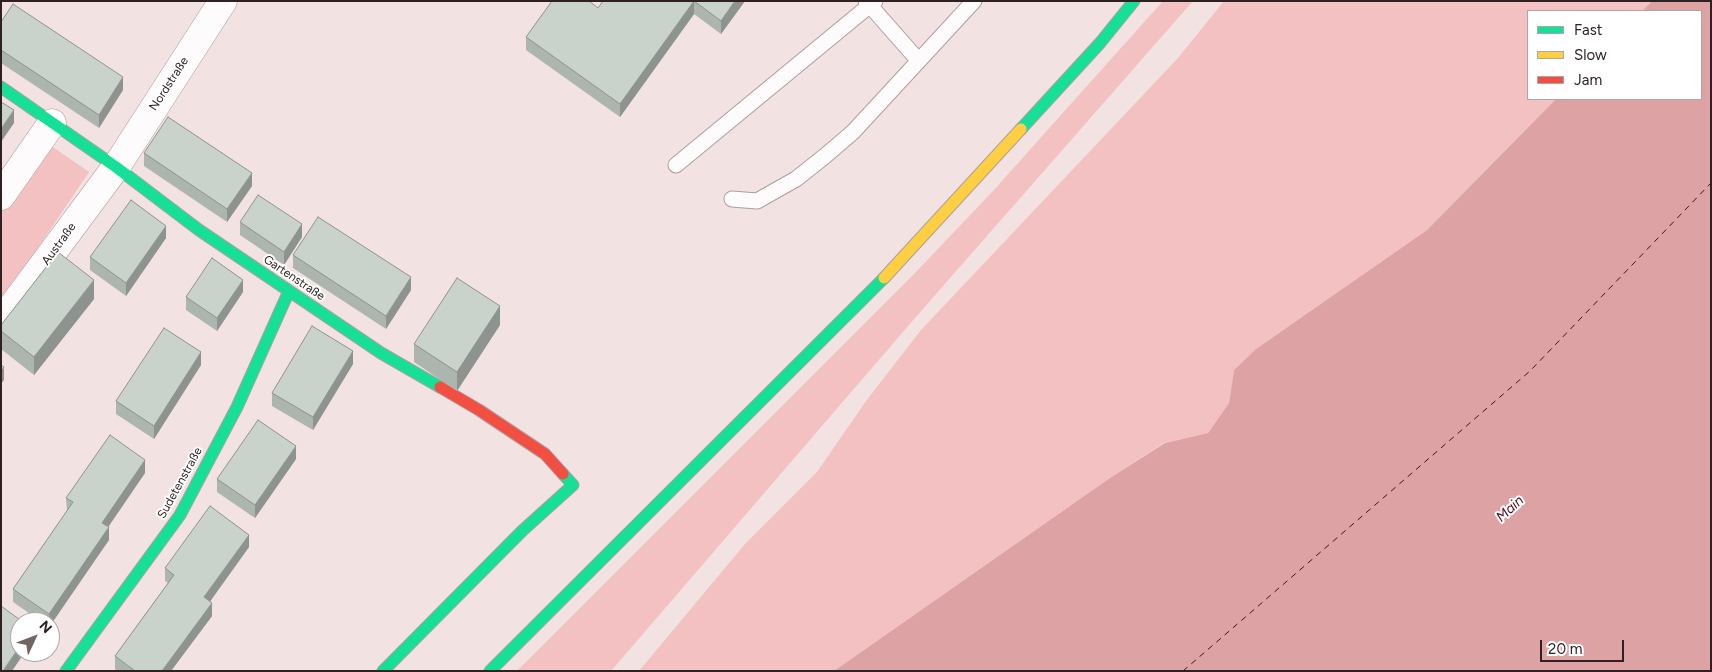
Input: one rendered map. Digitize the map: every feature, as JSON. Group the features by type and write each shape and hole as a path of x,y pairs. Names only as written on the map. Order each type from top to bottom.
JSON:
{"street":[{"name":"Nordstraße","path":"116,167 223,1"},
{"path":"490,671 862,302 1100,43 1134,1"},
{"name":"Gartenstraße","path":"1,87 116,167 199,230 289,292 381,354 479,410 545,454 573,485 522,531 383,671"},
{"path":"1,196 52,123"},
{"name":"Austraße","path":"1,322 116,167"},
{"name":"Sudetenstraße","path":"66,671 180,515 236,406 289,292"}],"lane":[{"path":"732,199 757,201 796,179 853,132 974,1"},
{"path":"676,165 871,3 918,60"}],"shaded area":[{"path":"1163,1 1193,1 915,318 611,671 517,671 915,273 993,191"},
{"path":"1224,1 1652,1 1643,10 1527,10 1527,100 1555,100 1427,230 1256,349 1234,370 1229,403 1208,433 1164,443 1110,478 834,671 639,671 745,544 817,472 866,401 921,330 1178,58"},
{"path":"50,145 89,172 1,303 1,207"}],"water":[{"name":"Main","path":"1652,1 1711,1 1711,671 834,671 1110,478 1165,443 1208,433 1229,403 1234,370 1256,349 1427,230 1555,100 1702,100 1702,10 1643,10"}],"building":[{"path":"552,1 589,1 598,8 603,1 694,1 620,104 526,37"},
{"path":"694,1 735,1 721,21"},
{"path":"13,4 123,77 99,115 1,50 1,22"},
{"path":"1,102 14,110 1,129"},
{"path":"168,117 252,173 227,209 144,153"},
{"path":"258,195 302,224 284,252 240,222"},
{"path":"131,200 166,226 126,283 90,257"},
{"path":"318,217 411,277 386,316 293,255"},
{"path":"58,252 94,280 34,357 1,331 1,325"},
{"path":"212,258 243,280 217,318 186,297"},
{"path":"457,278 500,306 457,372 414,344"},
{"path":"312,326 353,351 313,417 272,393"},
{"path":"164,328 201,352 154,426 116,401"},
{"path":"258,420 296,446 255,505 217,479"},
{"path":"110,435 145,460 102,523 109,527 50,612 46,612 13,589 73,502 66,498"},
{"path":"210,506 249,535 204,597 212,603 162,671 135,671 115,656 174,575 165,568"},
{"path":"1,606 10,613 10,661 3,671 1,671"}],"ferry route":[{"path":"1183,671 1530,371 1711,183"}],"traffic: fast":[{"path":"1021,129 1100,43 1134,1"},
{"path":"1,87 116,167 199,230 381,353 440,387"},
{"path":"490,671 884,278"},
{"path":"66,671 180,515 237,407 289,291"},
{"path":"383,671 522,531 573,485 563,474"}],"traffic: slow":[{"path":"884,278 1021,129"}],"traffic: jam":[{"path":"440,387 479,410 545,454 563,474"}]}
